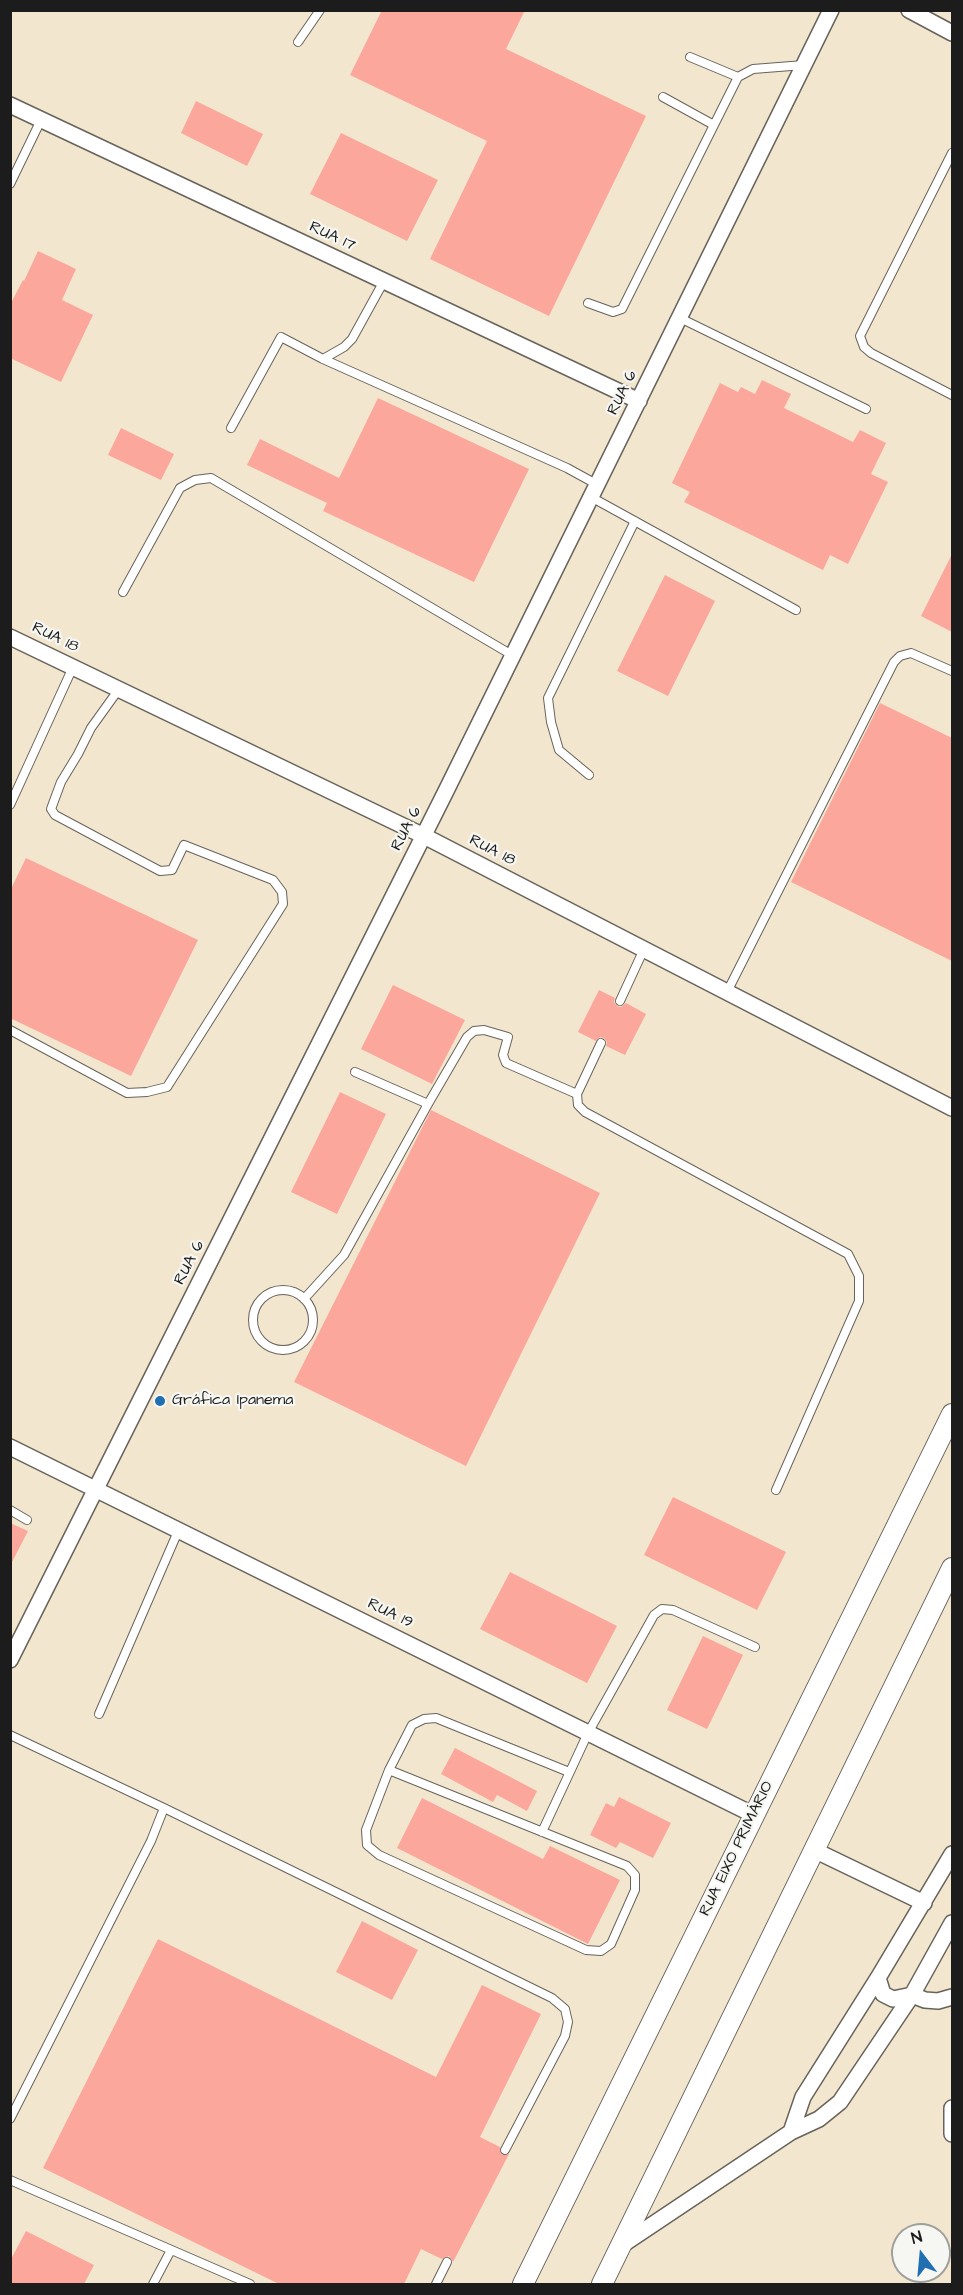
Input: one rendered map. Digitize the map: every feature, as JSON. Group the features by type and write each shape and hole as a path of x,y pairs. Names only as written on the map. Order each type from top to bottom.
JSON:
{"street":[{"name":"RUA 6","path":"10,1660 424,836 806,65 831,10"},
{"path":"909,10 952,33"},
{"name":"RUA 17","path":"10,105 639,401"},
{"name":"RUA 18","path":"10,637 424,836 952,1108"},
{"name":"RUA EIXO PRIMÁRIO","path":"524,2284 952,1414"},
{"name":"RUA 19","path":"10,1447 754,1815"},
{"path":"602,2284 952,1568"},
{"path":"814,1850 924,1903"},
{"path":"791,2132 802,2097 878,1978 952,1854"},
{"path":"622,2245 791,2132 819,2119 840,2102 912,1995 951,1927"},
{"path":"878,1978 883,1994 893,1999 912,1995 925,2000 938,2001 952,1997"},
{"path":"952,2108 952,2134"}],"lane":[{"path":"298,42 320,10"},
{"path":"690,57 738,77"},
{"path":"588,303 614,312 622,309 712,124 738,77 753,69 806,65"},
{"path":"663,97 712,124"},
{"path":"10,184 41,120"},
{"path":"952,153 860,336 864,347 871,354 952,395"},
{"path":"323,359 344,347 352,339 384,281"},
{"path":"680,318 866,409"},
{"path":"231,428 281,337 323,359 567,468 635,521 796,610"},
{"path":"123,592 180,488 195,480 211,478 512,655"},
{"path":"589,775 559,750 551,722 548,698 635,521"},
{"path":"727,992 894,662 900,656 911,653 952,671"},
{"path":"10,805 73,667"},
{"path":"10,1030 127,1093 147,1092 167,1087 283,904 282,892 273,880 262,875 184,845 172,870 160,871 55,815 51,809 61,782 91,728 118,689"},
{"path":"620,1001 644,949"},
{"path":"304,1299 344,1255 428,1104 467,1037 474,1031 484,1030 508,1038 503,1054 506,1063 577,1094"},
{"path":"601,1043 577,1094 578,1105 585,1112 848,1254 858,1276 859,1301 776,1490"},
{"path":"355,1072 428,1104"},
{"path":"278,1291 296,1293 304,1299 313,1315 313,1325 304,1341 288,1350 279,1350 262,1342 253,1326 253,1316 261,1300 278,1291"},
{"path":"10,1510 27,1520"},
{"path":"99,1714 179,1529"},
{"path":"542,1832 588,1733 654,1616 662,1610 674,1610 755,1647"},
{"path":"389,1770 627,1866 635,1875 635,1890 611,1944 601,1951 585,1950 379,1855 368,1845 366,1830 389,1770 412,1725 424,1719 436,1718 568,1772"},
{"path":"10,1735 552,1998 565,2009 568,2022 565,2036 505,2150"},
{"path":"10,2119 151,1840 164,1809"},
{"path":"10,2180 250,2284"},
{"path":"153,2284 171,2250"},
{"path":"436,2284 447,2262"}],"building":[{"path":"382,10 525,10 506,49 646,116 549,316 430,259 487,141 350,75"},
{"path":"196,101 263,134 247,166 181,133"},
{"path":"341,133 438,180 407,241 310,194"},
{"path":"38,251 76,269 62,300 93,315 61,382 10,358 10,305"},
{"path":"762,380 791,394 784,408 853,442 860,430 886,443 871,474 888,482 848,564 830,555 823,570 684,502 690,492 672,483 720,383 738,392 741,387 755,394"},
{"path":"378,398 529,469 474,582 323,511 327,503 247,465 260,439 339,478"},
{"path":"121,428 174,454 161,480 108,455"},
{"path":"952,554 952,632 921,616"},
{"path":"665,575 715,601 668,696 617,671"},
{"path":"880,703 952,738 952,961 791,882"},
{"path":"26,858 198,940 131,1076 10,1018 10,891"},
{"path":"393,985 465,1020 432,1084 361,1049"},
{"path":"599,990 615,998 614,1002 617,1006 621,1007 626,1003 646,1014 625,1055 606,1046 607,1042 604,1038 600,1037 596,1041 578,1032"},
{"path":"340,1092 386,1114 337,1214 291,1192"},
{"path":"431,1110 600,1193 466,1466 294,1382"},
{"path":"673,1497 786,1552 757,1610 644,1555"},
{"path":"10,1523 28,1531 10,1566"},
{"path":"510,1572 617,1626 587,1683 480,1629"},
{"path":"703,1636 743,1655 707,1729 667,1710"},
{"path":"455,1748 537,1791 527,1811 497,1795 493,1802 441,1774"},
{"path":"619,1797 671,1823 653,1858 620,1842 616,1848 590,1835 606,1803 614,1807"},
{"path":"422,1798 543,1859 550,1846 620,1880 588,1944 397,1848"},
{"path":"362,1921 418,1950 392,2000 336,1972"},
{"path":"158,1939 436,2077 482,1985 541,2014 480,2137 500,2147 502,2155 509,2154 453,2262 449,2256 442,2259 421,2249 404,2284 279,2284 43,2168"},
{"path":"26,2231 94,2265 84,2284 10,2284 10,2261"}],"place":[{"name":"Gráfica Ipanema","path":"160,1401"}]}
